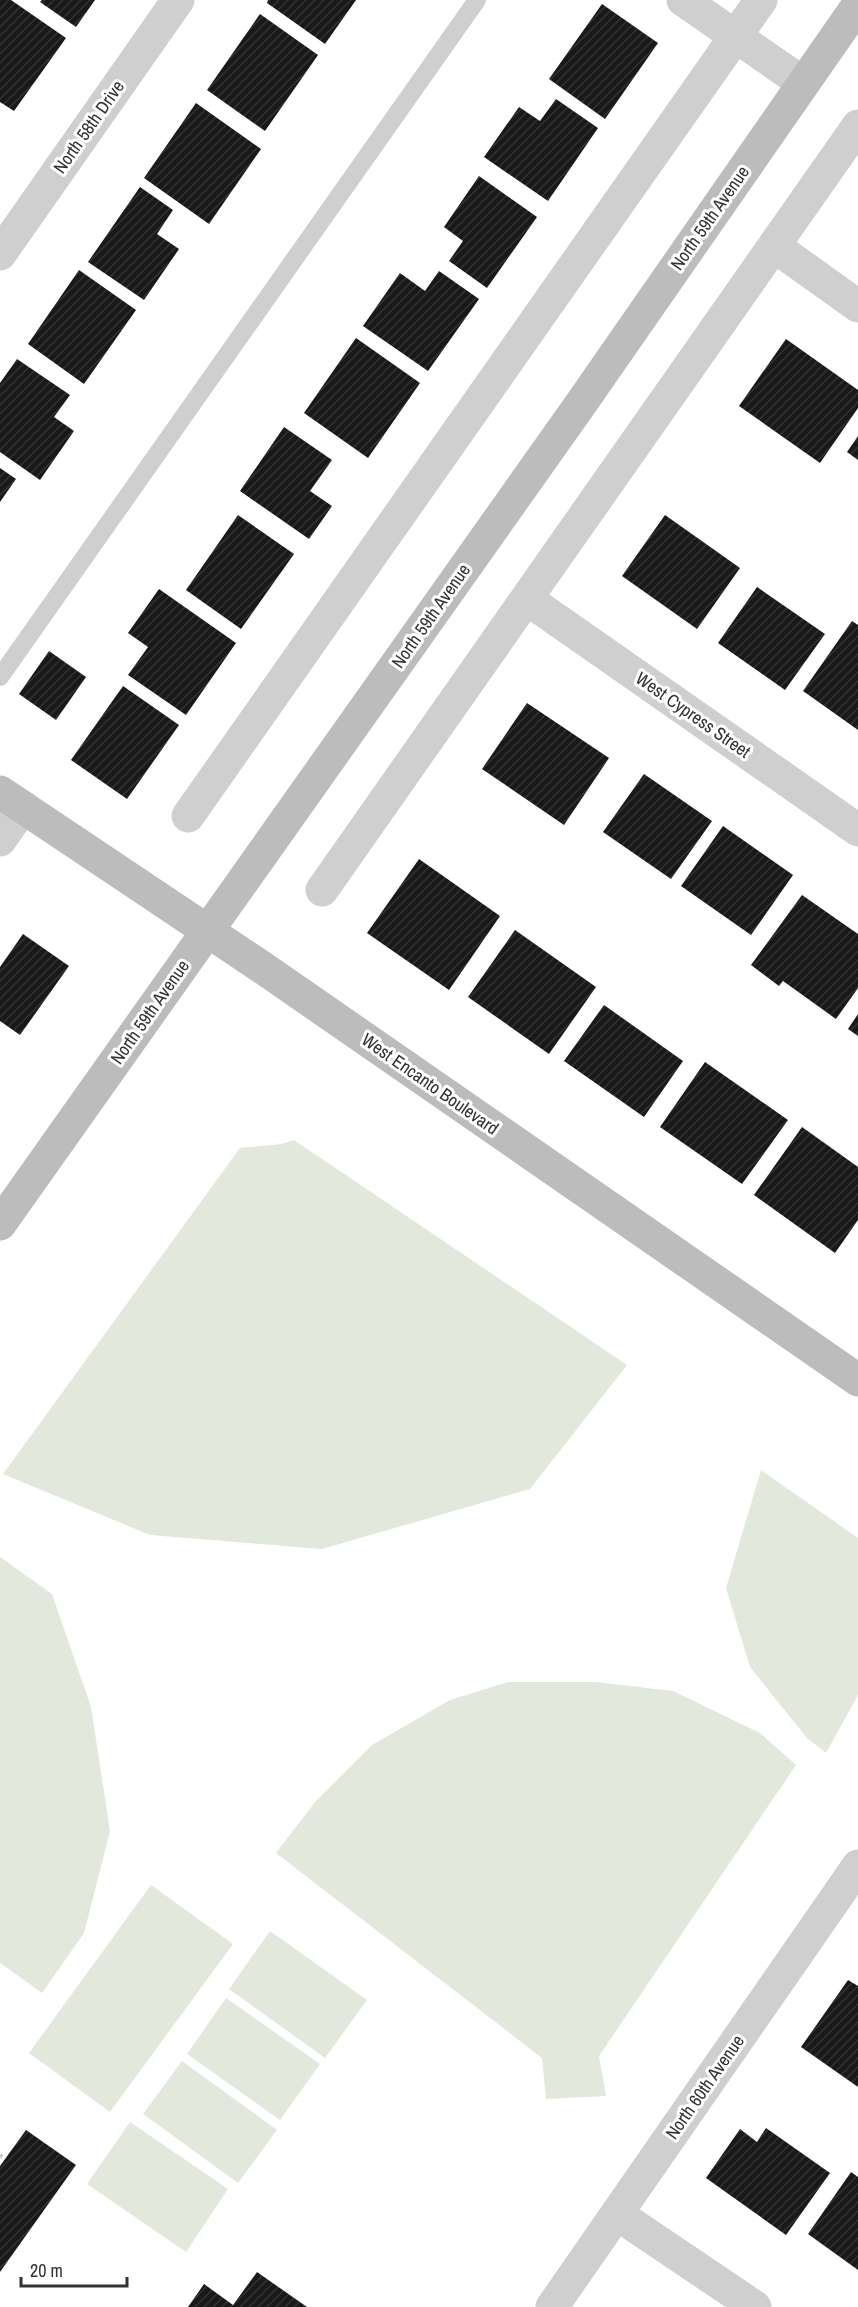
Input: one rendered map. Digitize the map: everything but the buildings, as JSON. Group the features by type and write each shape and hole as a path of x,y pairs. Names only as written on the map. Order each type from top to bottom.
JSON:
{"main road":[{"name":"North 59th Avenue","path":"0,1224 580,405 858,5"},
{"name":"West Encanto Boulevard","path":"12,799 858,1380"}],"street":[{"name":"North 58th Drive","path":"0,254 178,0"},
{"path":"683,0 803,83"},
{"path":"188,816 761,0"},
{"path":"321,890 858,126"},
{"path":"774,246 858,306"},
{"name":"West Cypress Street","path":"527,599 858,830"},
{"path":"0,840 12,799"},
{"name":"North 60th Avenue","path":"552,2307 856,1875"},
{"path":"617,2214 755,2307"}],"lane":[{"path":"0,677 477,0"}],"path":[{"path":"0,2155 5,2158"}],"shaded area":[{"path":"294,1140 627,1365 530,1489 322,1549 150,1535 3,1474 240,1148 281,1144"},
{"path":"761,1470 858,1538 858,1695 826,1753 807,1738 750,1667 726,1588"},
{"path":"0,1557 52,1594 91,1707 110,1831 84,1933 42,1993 0,1963"},
{"path":"508,1682 596,1682 673,1691 760,1733 796,1765 599,2056 606,2096 546,2099 542,2058 276,1853 315,1802 372,1745 450,1700"},
{"path":"151,1885 233,1944 110,2112 29,2053"},
{"path":"270,1931 367,2000 325,2058 229,1989"},
{"path":"226,1998 320,2064 280,2120 187,2054"},
{"path":"182,2061 277,2130 238,2183 143,2114"},
{"path":"130,2122 228,2189 186,2252 87,2184"}]}
